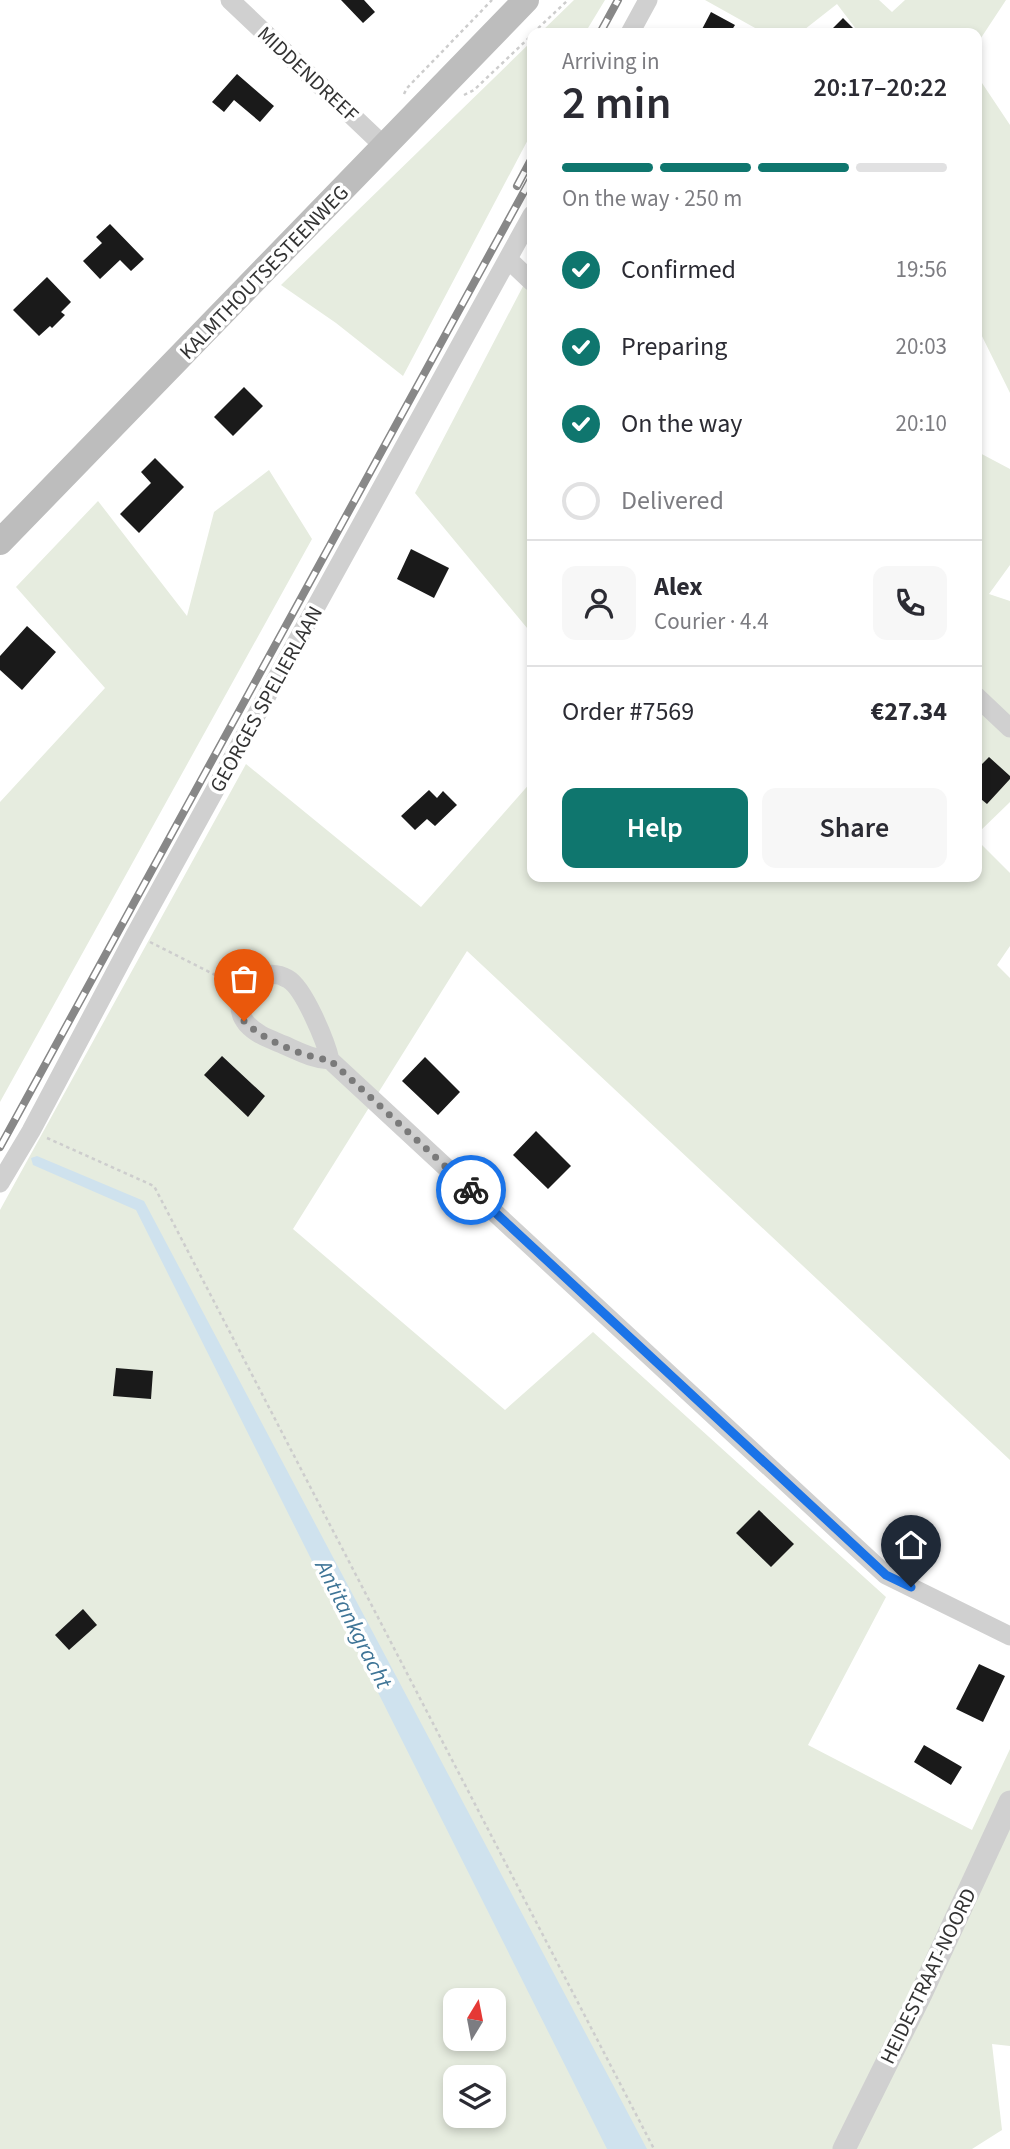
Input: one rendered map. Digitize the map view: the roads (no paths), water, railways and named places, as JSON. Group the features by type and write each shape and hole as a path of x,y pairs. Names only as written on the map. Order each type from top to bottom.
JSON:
{"main road":[{"name":"KALMTHOUTSESTEENWEG","path":"0,542 526,0"}],"street":[{"name":"MIDDENDREEF","path":"230,0 385,147"},
{"path":"633,28 648,0"},
{"name":"GEORGES SPELIERLAAN","path":"0,1183 527,224"},
{"path":"508,259 527,277"},
{"path":"982,701 1010,727"},
{"path":"330,1060 316,1059 257,1034 244,1021 240,1002 244,989 252,979 263,975 278,975 289,979 297,987 326,1042 330,1060 886,1575 1010,1636"},
{"name":"HEIDESTRAAT-NOORD","path":"844,2149 1010,1802"}],"water":[{"name":"Antitankgracht","path":"37,1156 144,1201 647,2149 607,2149 136,1210 33,1165 31,1158"}],"railway":[{"path":"603,28 618,0"},
{"path":"517,186 527,167"},
{"path":"0,1147 527,186"}]}
